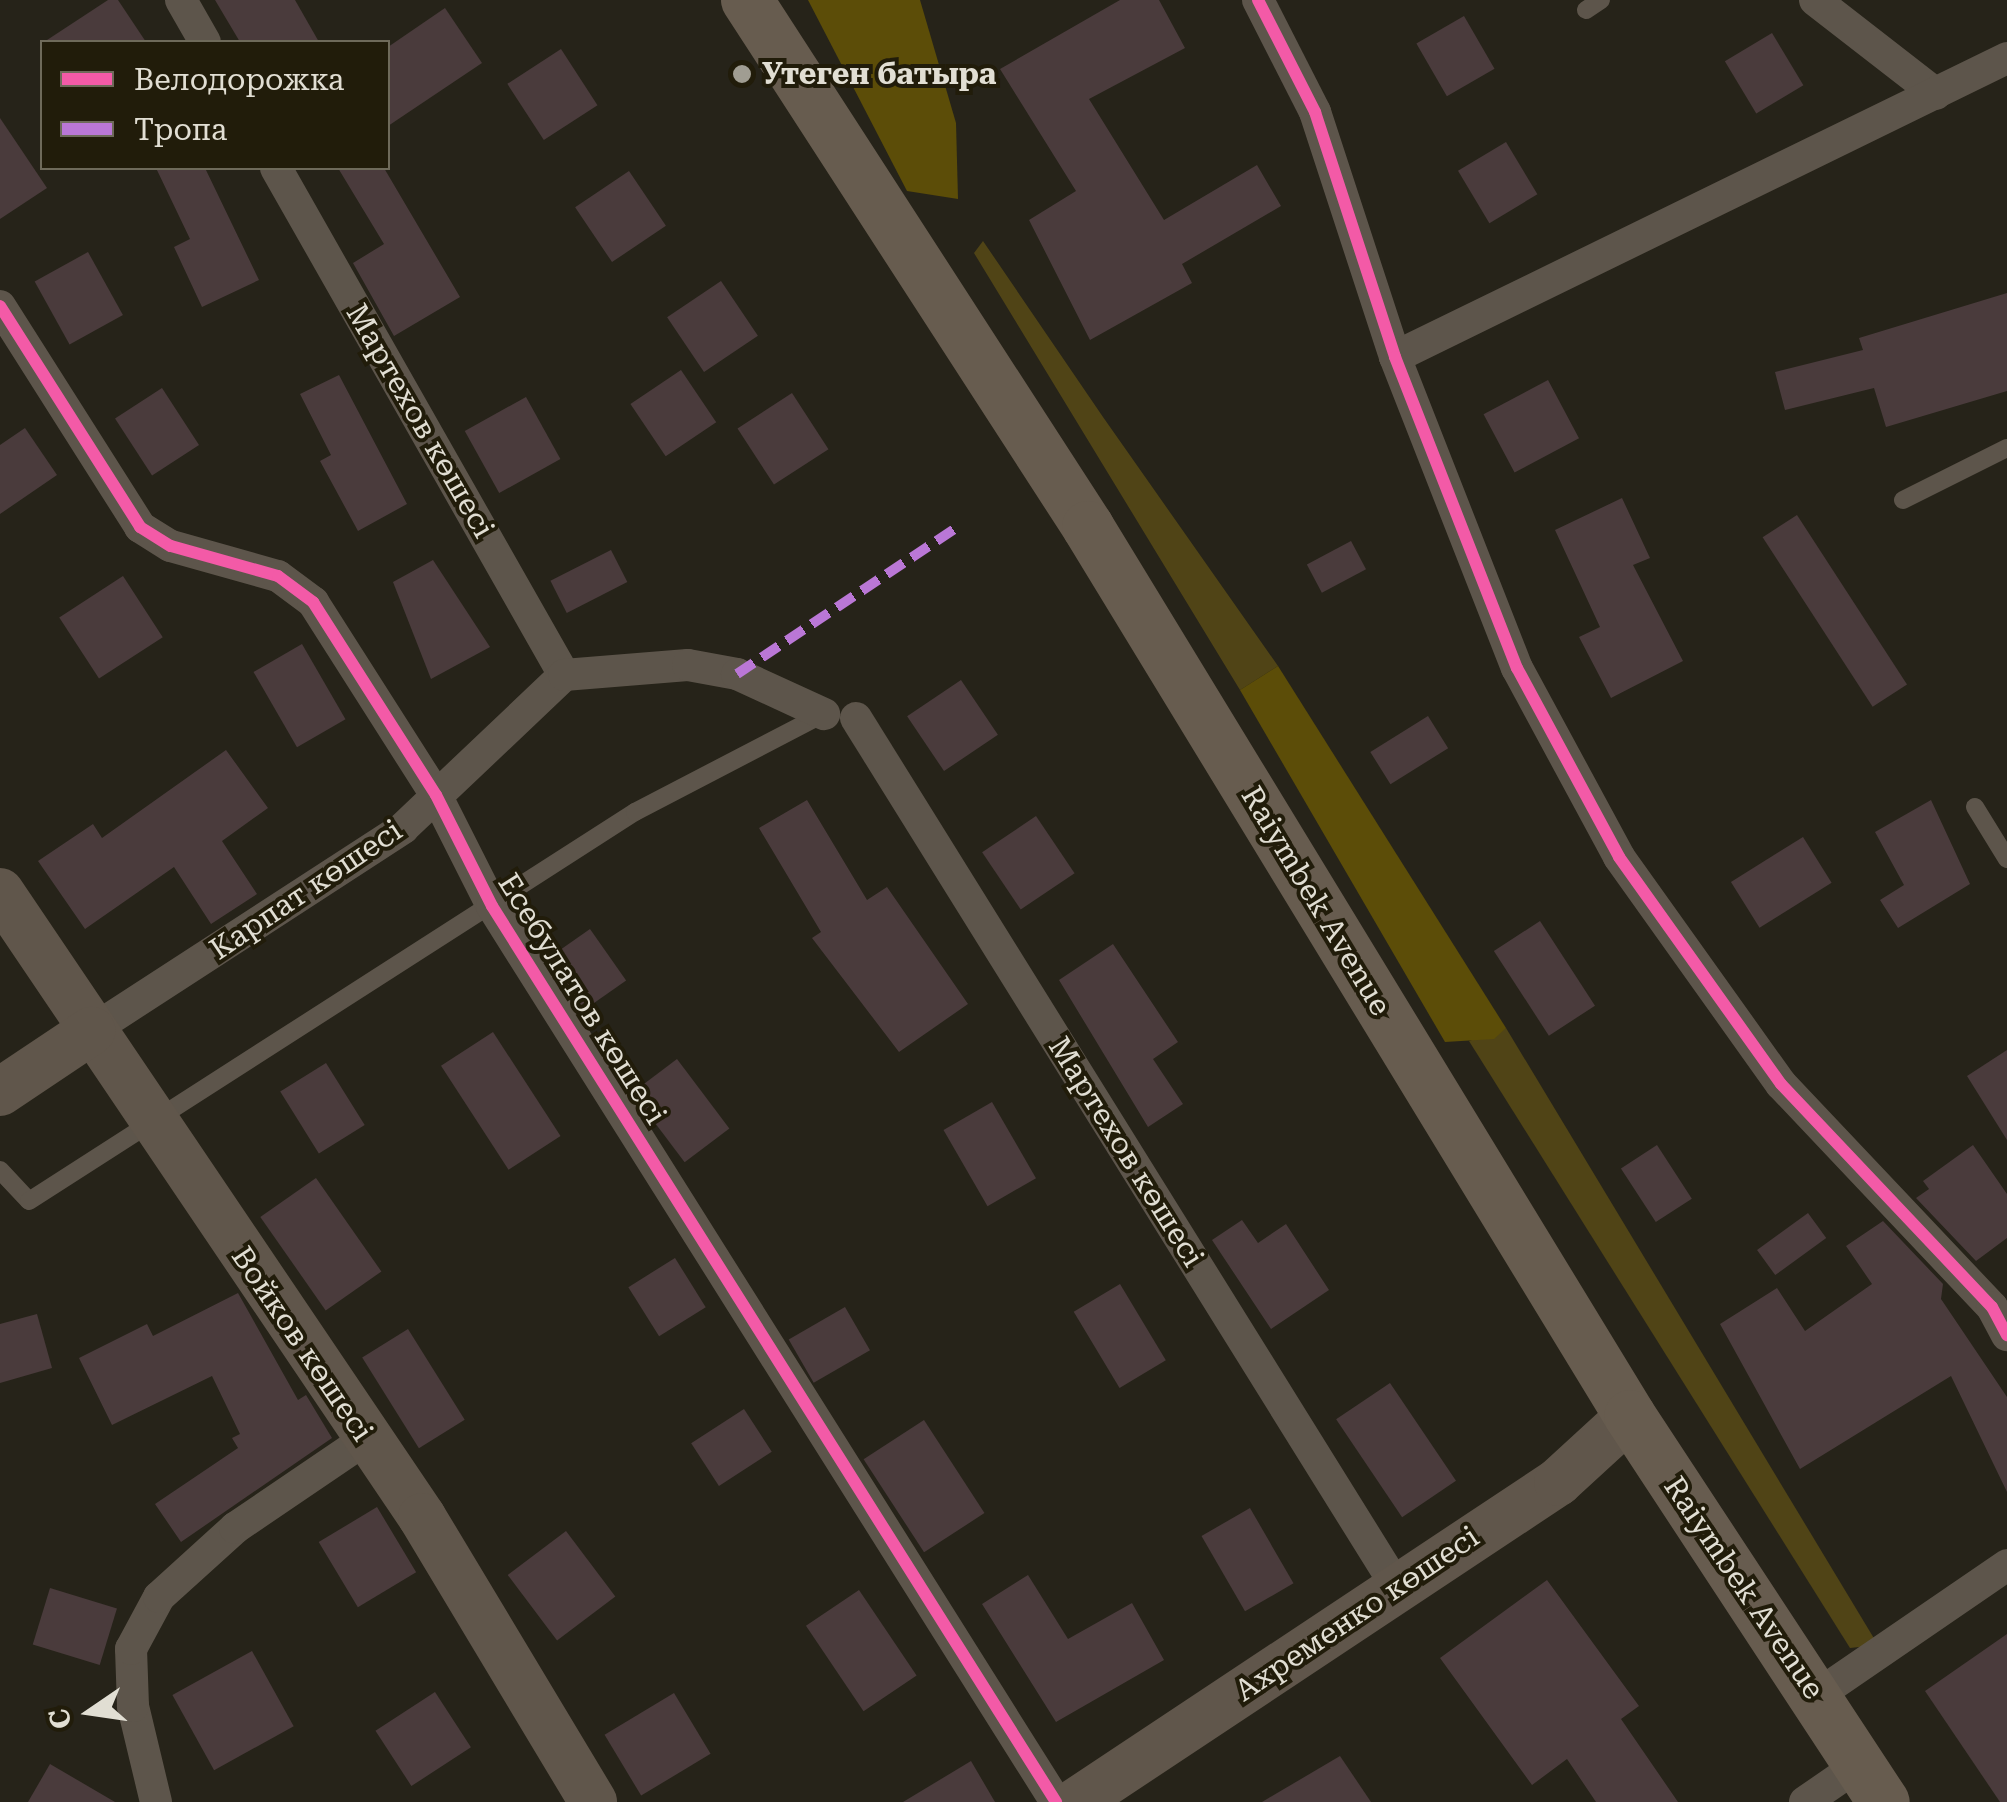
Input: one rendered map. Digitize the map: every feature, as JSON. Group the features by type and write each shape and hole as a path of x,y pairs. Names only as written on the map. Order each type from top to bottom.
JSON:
{"main road":[{"name":"Raiymbek Avenue","path":"746,0 1088,527 1630,1416 1872,1783"}],"street":[{"path":"181,0 204,40"},
{"path":"1258,0 1315,112 1395,357 1518,668 1619,857 1781,1084 1992,1307 2007,1335"},
{"path":"1815,0 1936,94"},
{"path":"1395,357 1936,94 2003,66"},
{"name":"Мартехов көшесі","path":"277,170 564,675"},
{"name":"Есебулатов көшесі","path":"0,306 140,527 171,546 278,576 313,602 436,795 492,906 1056,1802"},
{"path":"564,675 688,665 737,674 840,716"},
{"name":"Карпат көшесі","path":"0,1092 403,828 564,675"},
{"name":"Мартехов көшесі","path":"840,716 1396,1586"},
{"name":"Войков көшесі","path":"0,892 366,1439 593,1802"},
{"name":"Ахременко көшесі","path":"1076,1802 1558,1482 1630,1416"},
{"path":"156,1802 132,1706 131,1649 159,1597 235,1528 366,1439"},
{"path":"1816,1696 2007,1565"},
{"path":"1805,1802 1872,1783"}],"lane":[{"path":"1903,500 2007,448"},
{"path":"0,1170 30,1201 156,1126 659,797 840,716"},
{"path":"1975,807 2007,859"}],"shaded area":[{"path":"808,0 920,0 956,123 958,199 907,191"},
{"path":"983,241 1278,666 1240,690 974,253"},
{"path":"1278,666 1506,1028 1494,1039 1445,1042 1240,690"},
{"path":"1506,1028 1878,1645 1850,1648 1469,1041"}],"building":[{"path":"108,0 118,0 145,40 47,40"},
{"path":"215,0 295,0 318,40 239,40"},
{"path":"1120,0 1159,0 1185,48 1089,99 1164,220 1257,165 1281,206 1182,264 1192,283 1090,340 1029,220 1076,191 1000,69"},
{"path":"445,8 482,63 390,125 390,46"},
{"path":"1464,16 1494,69 1447,96 1416,44"},
{"path":"1772,33 1803,85 1756,114 1725,61"},
{"path":"561,49 597,105 544,140 507,84"},
{"path":"0,118 47,188 0,219"},
{"path":"1506,142 1537,194 1489,223 1458,171"},
{"path":"157,170 206,170 259,280 202,307 174,247 190,239"},
{"path":"339,170 385,170 460,297 394,336 353,263 384,244"},
{"path":"629,171 666,226 612,262 575,207"},
{"path":"88,252 123,315 70,345 35,282"},
{"path":"721,281 758,336 704,372 667,317"},
{"path":"2007,293 2007,391 1886,427 1874,388 1785,410 1775,372 1863,350 1859,338"},
{"path":"681,370 716,422 666,456 630,404"},
{"path":"339,375 407,504 358,531 320,461 331,455 300,394"},
{"path":"1548,380 1579,438 1515,473 1484,414"},
{"path":"162,388 199,445 152,476 115,418"},
{"path":"792,393 828,449 774,485 737,428"},
{"path":"526,397 560,459 499,493 465,431"},
{"path":"25,428 57,475 0,514 0,445"},
{"path":"1622,498 1650,558 1633,565 1683,661 1611,698 1579,637 1600,627 1555,530"},
{"path":"1797,515 1907,684 1873,707 1763,537"},
{"path":"1351,541 1366,569 1322,593 1307,564"},
{"path":"611,550 627,582 567,613 550,581"},
{"path":"433,560 490,647 431,679 393,582"},
{"path":"123,576 163,637 99,679 59,617"},
{"path":"302,644 346,719 297,747 254,672"},
{"path":"961,680 998,735 944,771 907,716"},
{"path":"1428,716 1448,748 1390,784 1370,752"},
{"path":"226,750 268,808 222,841 257,894 211,924 174,867 85,929 38,861 93,824 102,838"},
{"path":"807,800 867,900 887,887 968,1004 899,1052 812,938 821,932 759,828"},
{"path":"1931,800 1970,884 1898,928 1880,900 1904,885 1875,832"},
{"path":"1036,816 1075,873 1021,910 982,852"},
{"path":"1803,837 1832,883 1760,928 1731,882"},
{"path":"1540,921 1595,1006 1549,1036 1494,951"},
{"path":"590,929 626,981 584,1010 548,958"},
{"path":"1113,944 1178,1042 1153,1059 1183,1104 1148,1127 1059,980"},
{"path":"493,1032 561,1136 509,1170 441,1066"},
{"path":"2007,1050 2007,1140 1967,1076"},
{"path":"677,1059 729,1128 685,1162 632,1093"},
{"path":"326,1063 365,1125 319,1154 280,1092"},
{"path":"992,1102 1036,1178 988,1206 944,1130"},
{"path":"1657,1145 1692,1199 1656,1222 1621,1168"},
{"path":"1973,1145 2007,1194 2007,1238 1976,1261 1916,1198 1929,1189 1923,1181"},
{"path":"316,1178 381,1271 326,1310 260,1217"},
{"path":"1808,1213 1826,1238 1775,1275 1757,1250"},
{"path":"1242,1220 1258,1243 1286,1224 1329,1290 1271,1329 1212,1240"},
{"path":"1883,1221 1943,1284 1941,1299 2007,1397 2007,1492 1951,1376 1800,1469 1720,1324 1777,1288 1805,1331 1872,1284 1846,1246"},
{"path":"675,1258 706,1307 659,1336 628,1287"},
{"path":"1120,1284 1166,1360 1120,1388 1074,1312"},
{"path":"238,1293 298,1400 306,1395 332,1438 181,1542 155,1504 238,1448 232,1438 240,1434 212,1376 112,1425 79,1358 147,1324 153,1336"},
{"path":"845,1307 870,1350 814,1383 789,1340"},
{"path":"37,1314 52,1368 0,1383 0,1324"},
{"path":"408,1329 465,1420 419,1448 362,1358"},
{"path":"1390,1383 1456,1481 1402,1517 1336,1419"},
{"path":"744,1409 772,1452 719,1486 691,1443"},
{"path":"924,1420 984,1513 924,1552 864,1459"},
{"path":"377,1507 416,1572 358,1607 319,1542"},
{"path":"1250,1508 1294,1583 1245,1611 1202,1536"},
{"path":"566,1531 615,1596 557,1640 508,1575"},
{"path":"1028,1575 1068,1639 1132,1603 1164,1660 1056,1722 982,1604"},
{"path":"1547,1580 1639,1706 1621,1719 1678,1802 1596,1802 1567,1759 1532,1785 1440,1658"},
{"path":"50,1588 117,1608 100,1665 33,1644"},
{"path":"859,1590 917,1675 864,1711 806,1626"},
{"path":"2007,1634 2007,1802 2000,1802 1925,1691"},
{"path":"252,1651 294,1726 214,1770 172,1695"},
{"path":"435,1692 471,1747 411,1786 375,1731"},
{"path":"674,1693 711,1754 641,1796 605,1735"},
{"path":"1340,1756 1371,1802 1262,1802"},
{"path":"971,1761 995,1802 903,1802"},
{"path":"50,1764 115,1802 28,1802"}],"marked path":[{"path":"737,674 959,526"}],"cycle path":[{"path":"1258,0 1315,112 1395,357 1517,668 1619,857 1781,1084 1992,1307 2007,1335"},
{"path":"0,306 140,527 171,546 278,576 313,602 436,795 492,906 1056,1802"}],"place":[{"name":"Утеген батыра","path":"742,74"}]}
